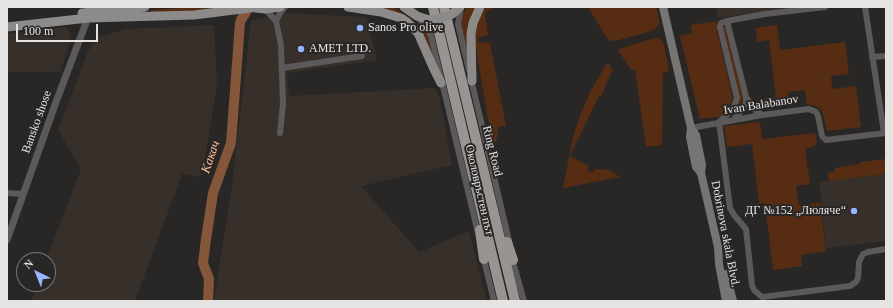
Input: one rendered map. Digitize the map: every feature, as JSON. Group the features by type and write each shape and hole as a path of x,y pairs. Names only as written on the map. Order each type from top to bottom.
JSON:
{"highway":[{"name":"Ring Road","path":"433,7 503,301"},
{"name":"Ring Road","path":"444,7 515,301"},
{"path":"474,180 484,259"},
{"path":"489,191 513,260"}],"main road":[{"path":"7,27 145,7"},
{"path":"7,22 89,15 194,15 280,7"},
{"path":"348,7 381,12 401,18 407,22 418,33 441,83"},
{"path":"400,7 414,15 429,20 452,14 461,7"},
{"path":"404,7 414,15"},
{"path":"472,81 472,23 480,7"},
{"name":"Dobrinova skala Blvd.","path":"663,7 691,128 696,135 702,165 701,172 718,247 719,264 726,301"},
{"path":"718,247 724,262 732,301"}],"street":[{"path":"280,133 283,104 282,68 281,45 276,21 284,7"},
{"name":"Ring Road","path":"461,7 458,24 524,301"},
{"path":"825,7 724,22 720,27 737,98 733,109 719,122 730,208 746,229 754,290 762,297 767,298 850,286 854,284 858,278 859,262 864,254 886,249"},
{"path":"865,7 885,133"},
{"path":"259,8 276,21"},
{"name":"Bansko shose","path":"7,240 59,92 89,15"},
{"path":"414,15 425,25 431,36 441,83"},
{"path":"724,22 746,97 755,110 762,115"},
{"path":"282,68 362,56"},
{"path":"872,57 886,56"},
{"name":"Околовръстен път","path":"441,83 494,301"},
{"path":"733,120 742,110 746,102 746,97"},
{"name":"Ivan Balabanov","path":"691,128 719,122 805,109 813,110 818,116 822,136 826,140 885,133"},
{"path":"7,193 23,194"}],"shaded area":[{"path":"220,7 219,9 210,10 172,12 152,12 151,10"},
{"path":"369,7 393,7 422,27 427,33 435,63 420,31"},
{"path":"467,7 478,7 470,59 461,29 460,19"},
{"path":"486,7 494,7 486,12 485,15 488,34 486,36 478,37 478,42 490,43 506,126 499,126 496,142 492,142 475,43 475,29 479,18"},
{"path":"588,7 656,7 660,23 655,29 645,33 611,41 607,38"},
{"path":"717,7 800,7 717,18"},
{"path":"285,13 366,17 377,60 287,73 289,96 435,88 440,99 452,165 361,186 419,252 469,231 487,301 214,301 232,185 251,21"},
{"path":"717,21 717,31 733,98 729,107 719,117 700,119 680,36 692,33 691,25"},
{"path":"214,25 217,84 204,164 200,177 182,174 135,301 31,301 34,292 56,292 56,252 49,252 81,169 58,130 88,51 99,37 127,29"},
{"path":"777,25 780,50 845,42 849,74 831,76 832,89 856,86 861,127 827,131 823,114 820,109 807,104 805,90 788,92 790,105 762,108 761,99 776,97 769,40 757,42 756,28"},
{"path":"726,26 743,98 737,112 735,110 739,98 723,27"},
{"path":"65,27 69,31 71,39 60,72 7,72 7,34"},
{"path":"659,38 664,44 669,71 663,73 662,145 646,147 635,69 631,70 618,50 651,39"},
{"path":"607,63 614,72 612,71 601,96 599,96 570,156 589,166 587,170 593,173 595,169 609,170 620,177 563,188 573,137 581,113 591,90"},
{"path":"760,122 762,139 815,133 817,143 813,147 805,149 810,184 796,186 799,205 820,203 826,251 801,255 802,266 773,270 765,203 759,204 752,144 727,147 724,126"},
{"path":"886,159 886,174 829,181 828,173 835,172 835,168 860,164 860,162"},
{"name":"ДГ №152 „Люляче“","path":"886,174 886,241 826,248 819,182"}],"waterway":[{"name":"Какач","path":"208,301 209,279 203,263 206,239 213,193 231,143 240,23 246,12 246,7"}],"place":[{"name":"Sanos Pro olive","path":"360,28"},
{"name":"AMET LTD.","path":"301,49"},
{"name":"ДГ №152 „Люляче“","path":"854,211"}]}
